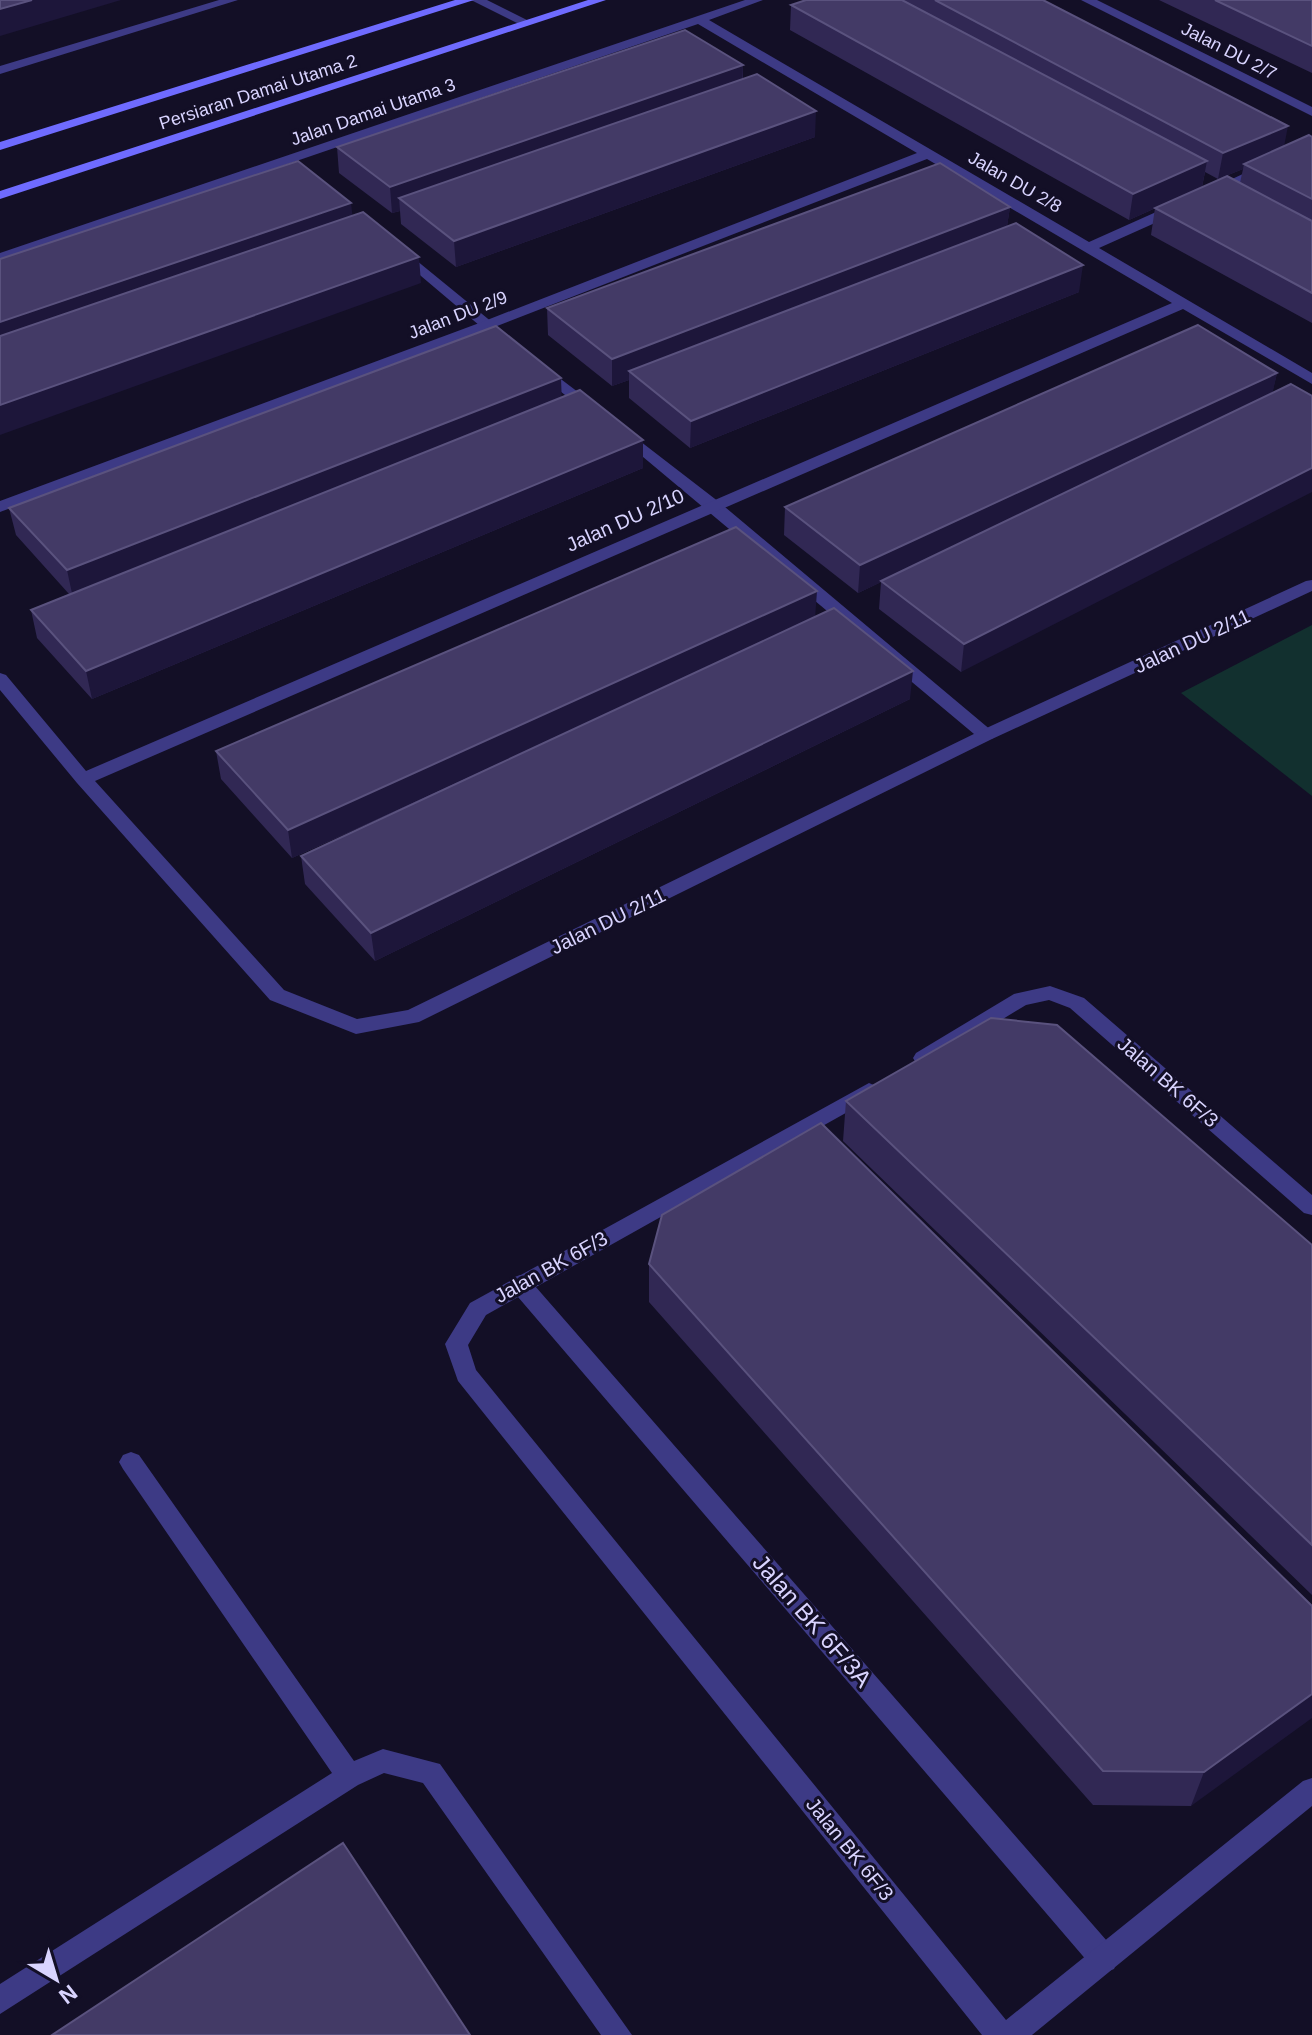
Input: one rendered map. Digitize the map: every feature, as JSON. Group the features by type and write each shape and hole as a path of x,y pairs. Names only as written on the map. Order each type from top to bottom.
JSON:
{"street":[{"path":"0,70 232,0"},
{"name":"Persiaran Damai Utama 2","path":"0,146 468,0"},
{"path":"477,0 527,23"},
{"name":"Persiaran Damai Utama 2","path":"0,195 600,0"},
{"name":"Jalan Damai Utama 3","path":"0,258 294,164 757,0"},
{"name":"Jalan DU 2/7","path":"1087,0 1312,112"},
{"name":"Jalan DU 2/8","path":"700,20 1312,379"},
{"path":"1091,247 1312,146"},
{"name":"Jalan DU 2/9","path":"0,507 487,325 929,153"},
{"path":"383,237 487,325 713,505 986,735"},
{"name":"Jalan DU 2/10","path":"83,779 1185,303"},
{"name":"Jalan DU 2/11","path":"0,679 83,779 277,995 356,1027 412,1017 986,735 1312,585"},
{"name":"Jalan BK 6F/3","path":"1000,2035 466,1374 456,1344 478,1309 520,1284 893,1077 1021,999 1050,993 1077,1003 1312,1207"},
{"name":"Jalan BK 6F/3A","path":"520,1284 1104,1959"},
{"path":"131,1462 349,1776"},
{"path":"0,2000 349,1776 383,1761 431,1773 618,2035"},
{"path":"1010,2035 1312,1790"}],"green space":[{"path":"1312,625 1312,796 1181,693"}],"building":[{"path":"0,0 32,0 0,9"},
{"path":"806,0 902,0 1207,161 1133,194 791,5"},
{"path":"935,0 1043,0 1288,126 1223,153"},
{"path":"1215,0 1312,0 1312,46"},
{"path":"685,30 743,65 390,187 337,147"},
{"path":"757,74 816,111 454,241 399,198"},
{"path":"1309,135 1312,137 1312,199 1244,164"},
{"path":"298,161 351,203 0,322 0,259"},
{"path":"940,163 1010,207 612,359 547,308"},
{"path":"1227,176 1312,221 1312,293 1155,208"},
{"path":"363,212 419,257 0,405 0,336"},
{"path":"1016,223 1083,265 691,421 629,371"},
{"path":"1198,325 1277,373 860,565 785,507"},
{"path":"496,326 561,378 67,570 9,508"},
{"path":"1291,384 1312,396 1312,468 964,644 881,581"},
{"path":"580,390 643,440 86,671 31,610"},
{"path":"736,527 817,591 288,830 216,751"},
{"path":"834,608 913,671 371,933 301,856"},
{"path":"991,1018 1057,1025 1312,1245 1312,1545 846,1101"},
{"path":"821,1123 1312,1606 1312,1694 1204,1772 1103,1771 649,1264 662,1215"},
{"path":"343,1843 470,2035 52,2035"}]}
